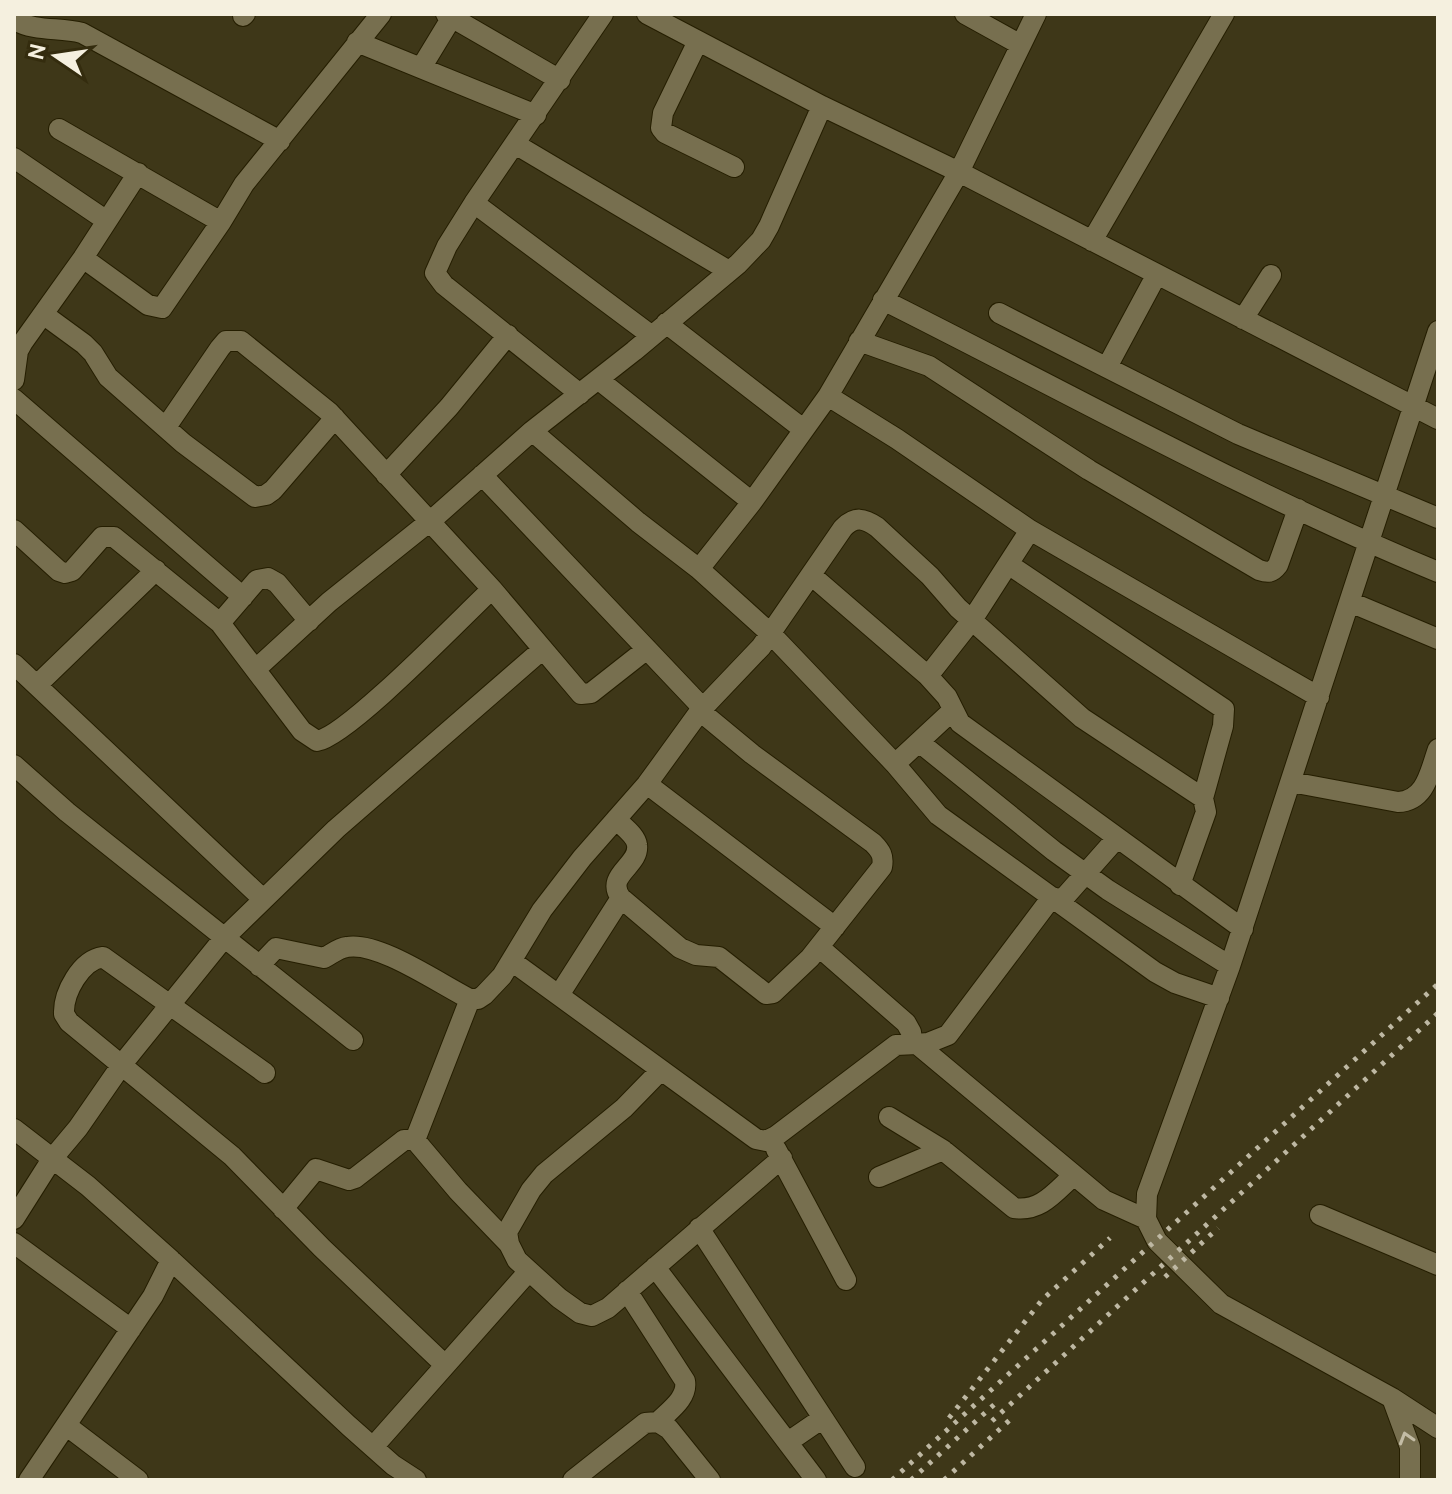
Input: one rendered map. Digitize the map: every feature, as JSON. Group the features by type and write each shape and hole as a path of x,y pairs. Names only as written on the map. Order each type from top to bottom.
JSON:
{"street":[{"path":"83,258 148,305 162,308 244,184 381,14"},
{"path":"580,394 444,285 435,273 441,255 474,203 603,14"},
{"path":"647,14 1438,419"},
{"path":"965,14 1021,45"},
{"path":"699,569 752,502 828,396 959,172 1036,14"},
{"path":"1092,241 1224,14"},
{"path":"421,68 449,16 560,80"},
{"path":"14,20 38,29 67,29 82,33 280,141"},
{"path":"698,41 663,113 661,128 665,133 734,167"},
{"path":"357,42 536,115"},
{"path":"256,669 532,431 599,380 753,249 769,226 822,106"},
{"path":"59,129 221,222"},
{"path":"515,144 729,271"},
{"path":"14,158 107,221"},
{"path":"14,380 16,358 23,342 138,173"},
{"path":"474,203 803,429"},
{"path":"1107,367 1157,274"},
{"path":"1243,319 1271,275"},
{"path":"883,300 1133,430 1370,544 1438,572"},
{"path":"999,313 1238,434 1438,518"},
{"path":"43,314 84,344 108,377 255,497 273,490 335,418"},
{"path":"1438,331 1243,929 1147,1194 1146,1219 1157,1241 1221,1304 1392,1398 1438,1428"},
{"path":"386,475 449,407 508,335"},
{"path":"166,427 226,341 241,341 335,418 492,589 575,688 587,695 647,649"},
{"path":"859,341 929,366 1089,470 1259,570 1268,573 1278,565 1298,509"},
{"path":"599,380 752,502"},
{"path":"828,396 1030,530 1319,697"},
{"path":"14,399 243,597"},
{"path":"532,431 638,522 699,569 771,634 895,764 938,815 1155,972 1175,983 1219,998"},
{"path":"482,475 698,703 700,711 752,754 873,843 882,853 882,867 819,947 773,993 766,994 719,957 696,955 680,948 621,898 616,884 636,853 637,845 634,837 616,819"},
{"path":"259,966 276,948 324,958 340,948 356,946 420,969 470,999 484,995 513,962 542,910 647,784 700,711 771,634 849,521 859,518 868,520 930,576 958,608 1082,718 1203,798"},
{"path":"14,530 65,573 72,571 97,542 107,536 114,537 220,623 302,731 317,741 325,739 360,714 492,589"},
{"path":"928,676 972,620 1030,530"},
{"path":"1008,564 1224,709 1223,726 1203,798 1206,812 1180,885"},
{"path":"37,685 156,570"},
{"path":"811,575 928,676 947,697 960,723 1243,929"},
{"path":"220,623 257,580 268,578 277,583 309,621"},
{"path":"1350,602 1438,639"},
{"path":"14,1219 52,1159 78,1128 123,1063 224,938 336,829 543,649"},
{"path":"14,664 263,899"},
{"path":"895,764 952,711"},
{"path":"919,742 1054,851 1108,890 1230,966"},
{"path":"1291,782 1398,802 1409,801 1420,794 1438,749"},
{"path":"14,765 67,812 353,1040"},
{"path":"647,784 835,927"},
{"path":"1052,897 1062,900 1116,839"},
{"path":"766,1141 896,1045 928,1043 948,1035 1052,897"},
{"path":"559,995 621,898"},
{"path":"819,947 906,1023 914,1043 1104,1200 1146,1219"},
{"path":"265,1073 103,957 94,958 87,965 67,994 64,1014 69,1022 123,1063 232,1156 445,1365"},
{"path":"513,962 756,1139 766,1141 782,1158 846,1280"},
{"path":"415,1140 470,999"},
{"path":"509,1244 507,1232 514,1217 544,1174 624,1108 660,1071"},
{"path":"889,1117 943,1150 1014,1208 1027,1210 1039,1206 1074,1175"},
{"path":"17,1137 88,1186 373,1447 416,1480"},
{"path":"283,1209 316,1169 349,1180 410,1138 509,1244 528,1272 580,1313 592,1316 608,1308 782,1158"},
{"path":"879,1177 943,1150"},
{"path":"1320,1215 1438,1265"},
{"path":"699,1228 855,1467"},
{"path":"14,1243 131,1329"},
{"path":"29,1480 153,1296 171,1260"},
{"path":"655,1267 816,1480"},
{"path":"373,1447 528,1272"},
{"path":"627,1291 685,1381 687,1389 658,1422"},
{"path":"1392,1398 1410,1447 1410,1480"},
{"path":"788,1442 823,1418"},
{"path":"584,1477 645,1423 658,1422 669,1429 710,1480"},
{"path":"67,1426 138,1480"}],"railway":[{"path":"892,1480 1438,984"},
{"path":"992,1421 1438,1013"},
{"path":"1165,1277 1218,1228"},
{"path":"949,1418 1042,1300 1110,1238"},
{"path":"911,1480 997,1402"},
{"path":"944,1480 1012,1418"}]}
